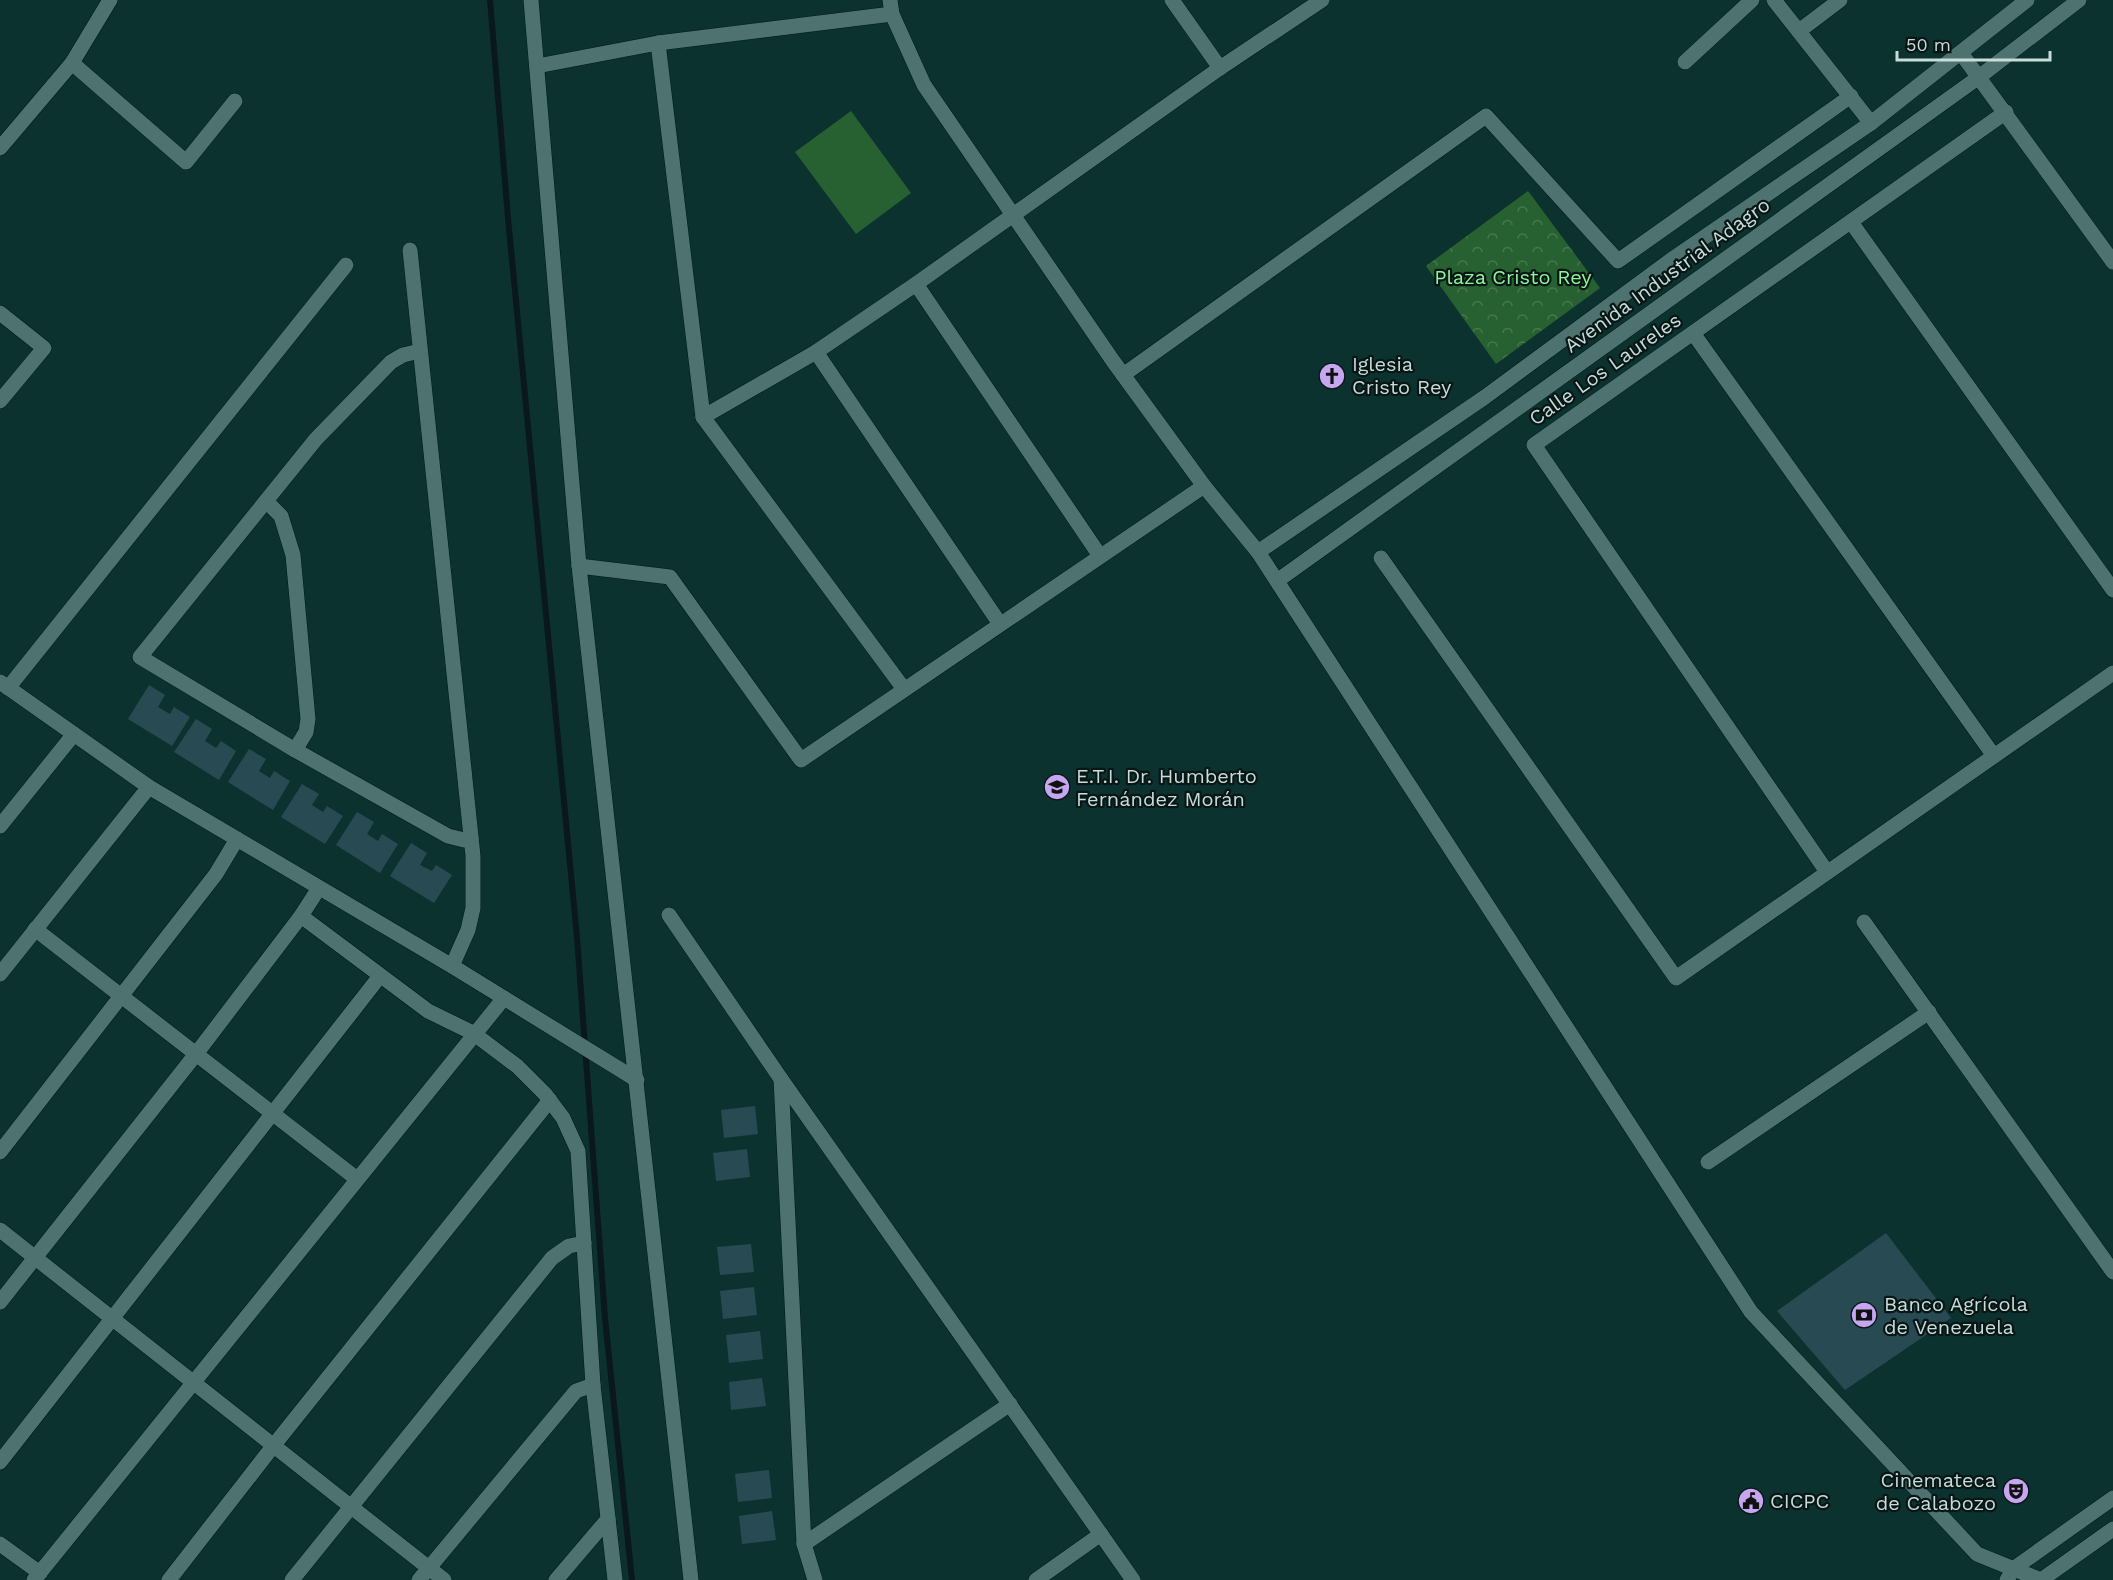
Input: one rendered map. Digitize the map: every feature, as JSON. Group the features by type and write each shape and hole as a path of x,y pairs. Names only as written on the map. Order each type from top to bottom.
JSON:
{"street":[{"path":"0,148 72,63 110,0"},
{"path":"531,0 579,566 691,1580"},
{"path":"1172,0 1220,68"},
{"path":"704,417 816,352 916,284 1220,68 1322,0"},
{"path":"1685,62 1752,0"},
{"path":"1774,0 1870,123"},
{"path":"1799,31 1840,0"},
{"name":"Avenida Industrial Adagro","path":"1258,552 1485,397 1671,260 1870,123 2027,0"},
{"name":"Avenida Industrial Adagro","path":"1277,580 1979,77 2079,0"},
{"path":"537,66 658,43 891,7 924,84 1123,375 1204,486 1258,552 1277,580 1751,1312 1977,1554 2010,1574 2041,1580 2113,1529"},
{"path":"658,43 704,417 904,689"},
{"path":"1960,52 2006,112 2113,262"},
{"path":"72,63 186,162 235,101"},
{"path":"1123,375 1486,116 1618,261 1851,96"},
{"name":"Calle Los Laureles","path":"1827,872 1534,445 2006,112"},
{"path":"1851,222 2113,590"},
{"path":"410,250 471,838 473,908 468,930 452,966"},
{"path":"346,265 4,685 149,787 452,966 637,1080"},
{"path":"916,284 1100,556"},
{"path":"0,313 44,348 0,401"},
{"path":"1693,333 1994,756"},
{"path":"420,351 403,355 391,362 316,440 140,657 295,750 448,836 464,840 471,838"},
{"path":"816,352 1000,624"},
{"path":"579,566 670,578 801,760 1204,486"},
{"path":"266,501 281,516 293,555 308,719 306,732 295,750"},
{"path":"1382,558 1676,978 2113,673"},
{"path":"0,826 74,734"},
{"path":"0,974 149,787"},
{"path":"0,1152 216,874 237,839"},
{"path":"0,1302 196,1054 301,916 319,888"},
{"path":"669,915 781,1079 1133,1580"},
{"path":"301,916 428,1011 473,1034 517,1066 550,1100 563,1118 578,1151 593,1385 615,1580"},
{"path":"1864,922 2113,1272"},
{"path":"36,929 357,1179"},
{"path":"0,1462 380,976"},
{"path":"0,1544 37,1576 504,998"},
{"path":"1708,1162 1929,1012"},
{"path":"781,1079 804,1544 815,1580"},
{"path":"169,1580 550,1100"},
{"path":"0,1230 196,1382 444,1580"},
{"path":"292,1580 552,1258 569,1246 584,1242"},
{"path":"418,1580 576,1391 593,1385"},
{"path":"804,1544 1010,1404"},
{"path":"2010,1574 2113,1498"},
{"path":"556,1580 608,1519"},
{"path":"1036,1580 1101,1534"}],"green space":[{"path":"851,111 911,193 856,234 795,152"},
{"name":"Plaza Cristo Rey","path":"1528,191 1600,288 1496,364 1426,266"}],"building":[{"path":"149,685 165,695 158,707 170,714 174,707 190,717 172,746 128,719"},
{"path":"196,719 212,729 205,741 216,748 221,741 236,751 219,780 174,752"},
{"path":"249,749 266,759 259,771 270,778 274,771 290,781 273,810 228,782"},
{"path":"302,784 319,794 312,805 323,812 327,806 343,816 325,844 281,817"},
{"path":"357,812 374,822 367,834 378,841 382,834 398,844 380,873 336,845"},
{"path":"411,843 427,853 420,865 432,871 436,865 452,875 434,903 390,876"},
{"path":"755,1106 758,1134 724,1138 721,1110"},
{"path":"747,1149 750,1177 716,1181 713,1153"},
{"name":"Banco Agrícola de Venezuela","path":"1886,1233 1951,1318 1845,1390 1777,1311"},
{"path":"751,1244 754,1272 720,1275 717,1247"},
{"path":"754,1287 757,1315 723,1319 720,1291"},
{"path":"760,1331 763,1359 729,1363 726,1335"},
{"path":"762,1378 766,1406 731,1410 729,1382"},
{"path":"769,1470 772,1498 738,1502 735,1474"},
{"path":"772,1511 776,1540 742,1544 739,1516"}],"waterway":[{"path":"490,0 508,218 577,937 605,1318 632,1580"}],"place":[{"name":"Iglesia Cristo Rey","path":"1332,376"},
{"name":"E.T.I. Dr. Humberto Fernández Morán","path":"1057,787"},
{"name":"Banco Agrícola de Venezuela","path":"1864,1315"},
{"name":"Cinemateca de Calabozo","path":"2016,1491"},
{"name":"CICPC","path":"1751,1501"}]}
